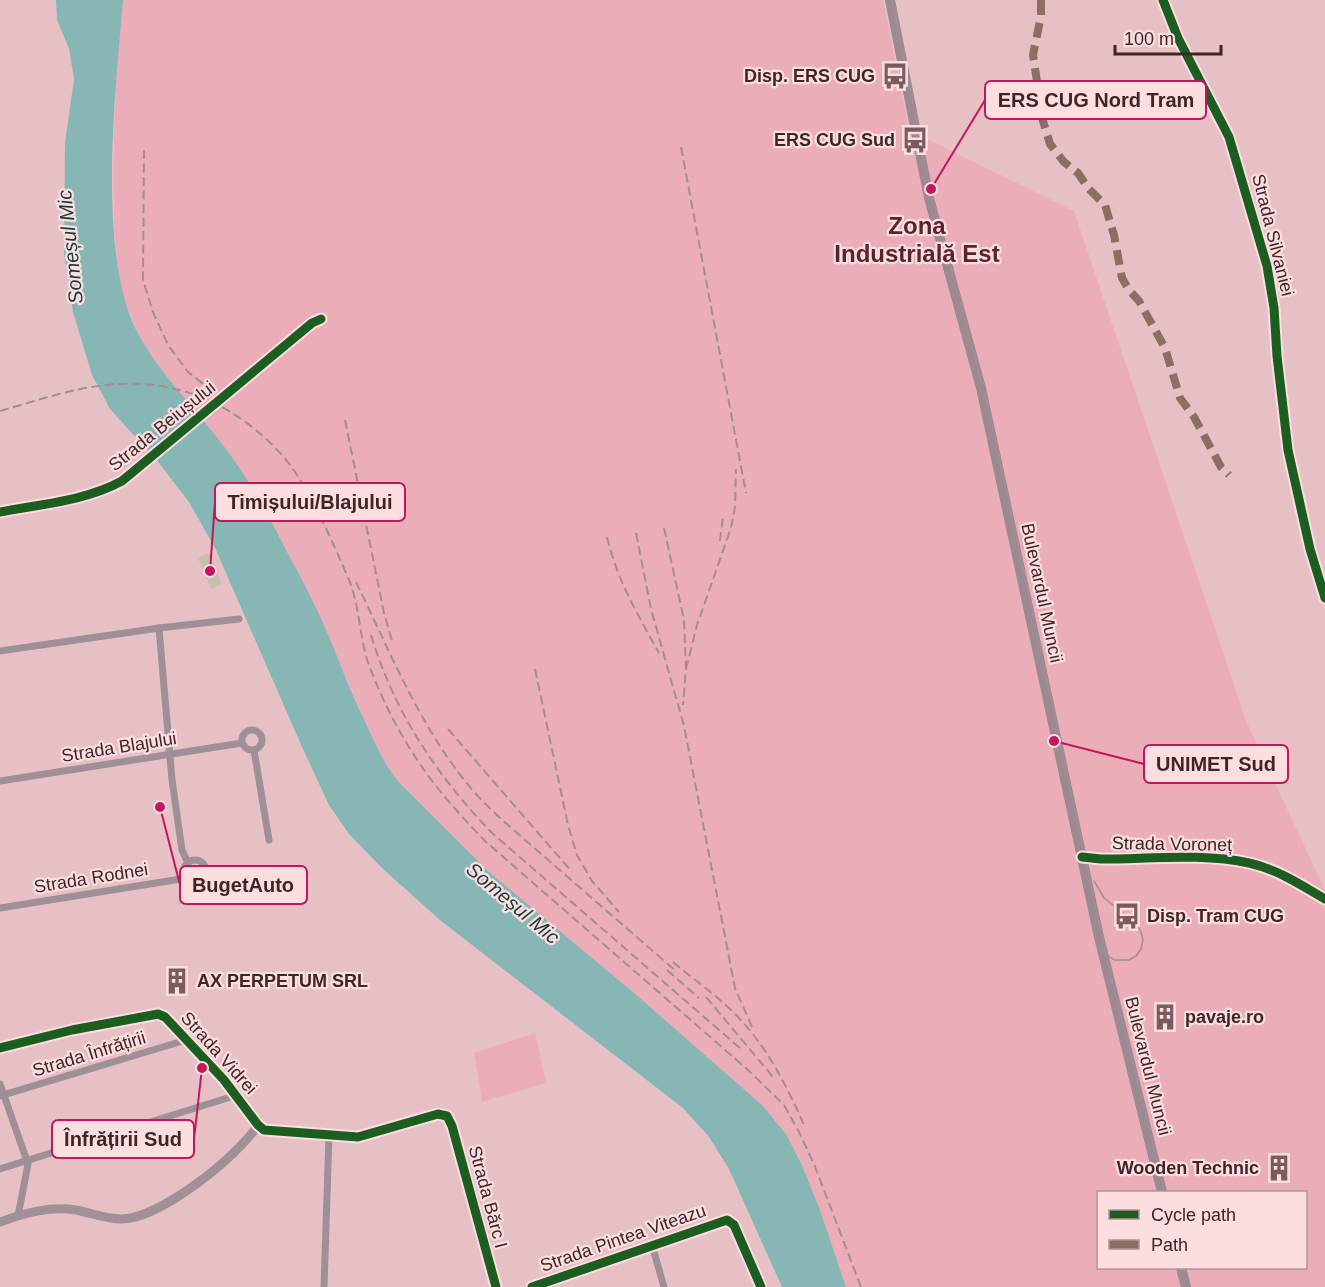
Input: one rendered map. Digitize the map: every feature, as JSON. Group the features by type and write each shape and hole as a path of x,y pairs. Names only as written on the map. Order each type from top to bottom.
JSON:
{"main road":[{"name":"Bulevardul Muncii","path":"890,0 929,198 981,388 1102,951 1162,1191"},
{"path":"1181,1269 1186,1287"}],"street":[{"name":"Strada Silvaniei","path":"1163,0 1178,38 1229,136 1267,266 1274,308 1288,450 1310,549 1325,598"},
{"name":"Strada Beiușului","path":"0,512 81,497 105,490 123,481 312,323 321,319"},
{"path":"0,651 239,619"},
{"path":"159,628 170,755 182,850 188,863"},
{"name":"Strada Blajului","path":"0,781 242,743 244,733 250,730 257,732 262,742 259,748 254,750 269,840"},
{"path":"242,743 248,750 254,750"},
{"name":"Strada Voroneț","path":"1082,857 1224,859 1251,863 1276,872 1325,899"},
{"path":"193,860 204,865 204,876 192,881 187,878 184,872 188,863 193,860"},
{"name":"Strada Rodnei","path":"0,908 187,878"},
{"name":"Strada Vidrei","path":"0,1048 72,1030 162,1015 237,1095 258,1125"},
{"name":"Strada Înfrățirii","path":"2,1095 186,1040"},
{"path":"0,1084 27,1161 18,1216"},
{"path":"0,1169 237,1095"},
{"name":"Strada Bărc I","path":"329,1135 358,1137 438,1114 447,1116 452,1126 496,1287"},
{"path":"0,1222 46,1209 59,1208 120,1219 140,1216 205,1177 243,1143 258,1125 268,1131 329,1135 324,1287"},
{"name":"Strada Pintea Viteazu","path":"531,1287 724,1220 730,1220 761,1287"},
{"path":"652,1245 664,1287"}],"shaded area":[{"path":"123,0 883,0 909,130 1074,211 1247,723 1325,890 1325,1287 846,1287 802,1165 786,1134 762,1105 633,992 489,872 392,774 375,744 313,603 239,466 169,380 139,336 119,278 114,229 117,59"},
{"path":"209,553 222,584 211,589 198,558"},
{"path":"535,1033 546,1083 482,1102 474,1053"}],"water":[{"name":"Someșul Mic","path":"56,0 123,0 113,125 112,173 117,264 126,304 140,337 151,354 227,450 265,509 315,606 375,744 388,767 399,782 489,872 633,992 762,1105 786,1134 802,1165 846,1287 782,1287 729,1169 709,1137 683,1108 441,921 382,868 349,834 329,805 216,550 189,502 159,463 110,409 92,375 73,312 64,254 65,143 74,79 69,49 57,20"}],"tram line":[{"path":"892,0 932,198 988,406 1106,956 1165,1191"},
{"path":"1094,881 1104,898 1137,924 1143,940 1141,949 1129,960 1114,960 1103,952"},
{"path":"1178,1269 1183,1287"}],"railway":[{"path":"681,147 746,493"},
{"path":"144,150 143,280 153,312 168,345 188,372 227,402"},
{"path":"0,411 59,394 104,385 142,384 164,387 186,392 227,410 246,422 280,453 300,479 335,548 353,591 372,673 398,729 425,772 485,841 747,1069 784,1105 814,1164 861,1287"},
{"path":"345,420 384,613 392,641"},
{"path":"686,669 697,625 731,528 735,507 736,469"},
{"path":"720,541 723,516"},
{"path":"664,528 684,620 686,669 683,705"},
{"path":"636,533 651,609 684,726 735,988 752,1027"},
{"path":"607,537 622,583 659,653"},
{"path":"356,582 423,718 456,769 475,793 501,819 677,972"},
{"path":"371,635 392,690 419,742 472,811 492,833 741,1049"},
{"path":"535,669 568,825 577,855 592,881 619,912"},
{"path":"448,729 572,872"},
{"path":"673,962 742,1021 764,1049 782,1079 804,1125"},
{"path":"667,970 699,998"},
{"path":"706,997 773,1077"}],"marked path":[{"path":"1041,0 1041,16 1033,55 1043,121 1050,144 1105,205 1114,235 1122,278 1139,301 1165,348 1180,398 1194,417 1221,467 1229,475"}],"cycle path":[{"path":"1163,0 1178,38 1229,137 1267,266 1274,308 1288,450 1310,549 1325,598"},
{"path":"0,512 78,497 122,481 312,323 321,319"},
{"path":"1082,857 1101,859 1194,857 1249,863 1279,873 1325,899"},
{"path":"0,1048 72,1030 158,1014 165,1017 224,1080 264,1130 358,1137 438,1114 447,1116 452,1126 496,1287"},
{"path":"532,1287 727,1220 734,1225 761,1287"}],"place":[{"name":"Disp. ERS CUG","path":"895,76"},
{"name":"ERS CUG Sud","path":"915,140"},
{"name":"ERS CUG Nord Tram","path":"931,189"},
{"name":"Timișului/Blajului","path":"210,571"},
{"name":"UNIMET Sud","path":"1054,741"},
{"name":"BugetAuto","path":"160,807"},
{"name":"Disp. Tram CUG","path":"1127,916"},
{"name":"AX PERPETUM SRL","path":"177,981"},
{"name":"pavaje.ro","path":"1165,1017"},
{"name":"Înfrățirii Sud","path":"202,1068"},
{"name":"Wooden Technic","path":"1279,1168"}],"district":[{"name":"Zona Industrială Est","path":"917,239"}]}
